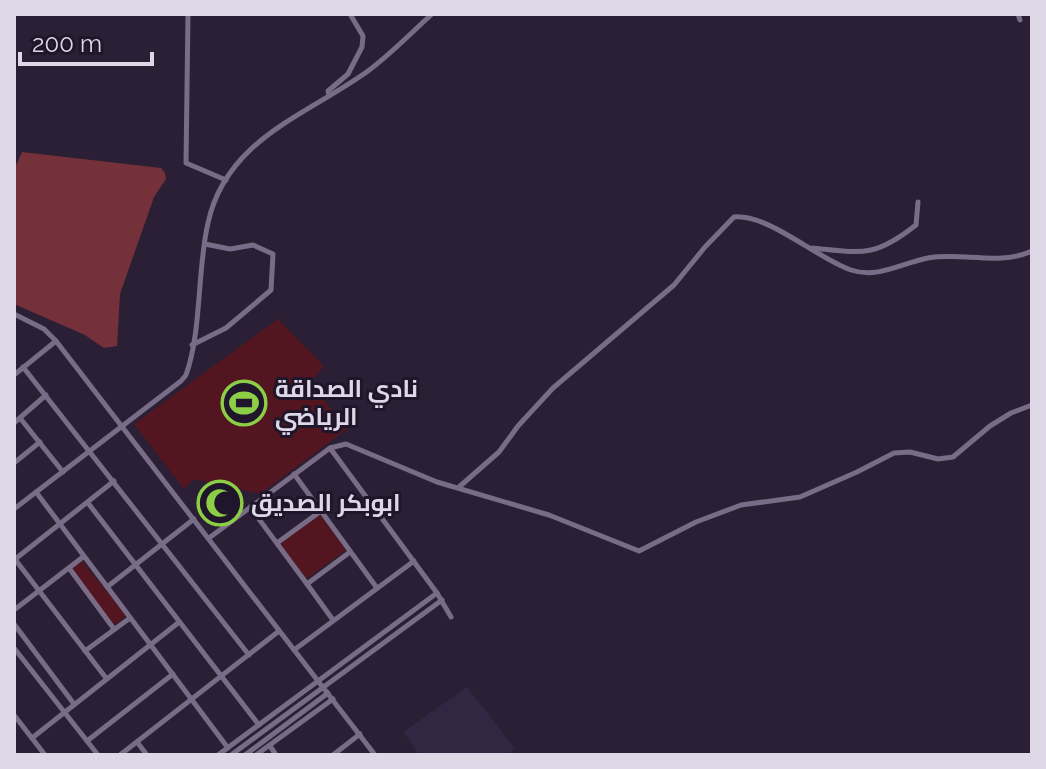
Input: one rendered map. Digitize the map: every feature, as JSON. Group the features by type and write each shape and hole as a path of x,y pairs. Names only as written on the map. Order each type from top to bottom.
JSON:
{"street":[{"path":"188,14 185,160 226,180"},
{"path":"329,96 328,91 348,74 362,47 363,36 350,14"},
{"path":"14,509 181,381 189,366 208,222 226,180 243,155 259,141 369,70 432,14"},
{"path":"811,248 858,252 881,248 916,225 918,202"},
{"path":"458,488 499,452 553,388 674,285 732,218 742,216 755,219 843,267 871,273 928,258 971,256 999,259 1032,251"},
{"path":"192,345 226,328 271,290 273,254 253,245 230,249 205,244"},
{"path":"14,314 44,329 56,341 375,755"},
{"path":"14,375 56,341"},
{"path":"23,367 249,655"},
{"path":"46,395 17,420 40,442 63,472"},
{"path":"209,538 330,448 346,444 458,488 549,515 642,551 696,522 748,503 800,497 894,453 910,452 938,459 953,457 990,426 1032,405"},
{"path":"14,463 40,442"},
{"path":"330,448 437,593 451,617"},
{"path":"294,474 377,588"},
{"path":"106,678 14,560 114,481"},
{"path":"36,492 228,748"},
{"path":"88,503 259,725"},
{"path":"250,507 333,620"},
{"path":"277,543 321,511"},
{"path":"107,587 194,519"},
{"path":"307,584 350,552"},
{"path":"14,610 83,556"},
{"path":"294,650 414,561"},
{"path":"69,568 114,629"},
{"path":"218,755 437,593"},
{"path":"231,755 442,600"},
{"path":"85,651 130,618"},
{"path":"32,738 178,623"},
{"path":"14,624 74,704"},
{"path":"120,755 279,631"},
{"path":"14,648 98,755"},
{"path":"87,741 173,674"},
{"path":"245,755 328,693"},
{"path":"256,755 333,699"},
{"path":"14,715 45,755"},
{"path":"333,755 360,734"},
{"path":"137,742 147,755"},
{"path":"270,746 276,755"}],"shaded area":[{"path":"22,152 161,168 165,173 166,179 154,197 120,294 117,346 104,348 85,335 14,304 14,170"},
{"name":"نادي الصداقة الرياضي","path":"278,319 324,366 310,383 347,429 260,494 194,479 184,489 134,424"},
{"path":"320,515 346,550 306,579 280,544"},
{"path":"82,561 125,614 116,624 112,623 71,569"},
{"path":"467,687 515,748 506,755 420,755 403,732"}],"place":[{"name":"نادي الصداقة الرياضي","path":"244,403"},
{"name":"ابوبكر الصديق","path":"220,503"}]}
